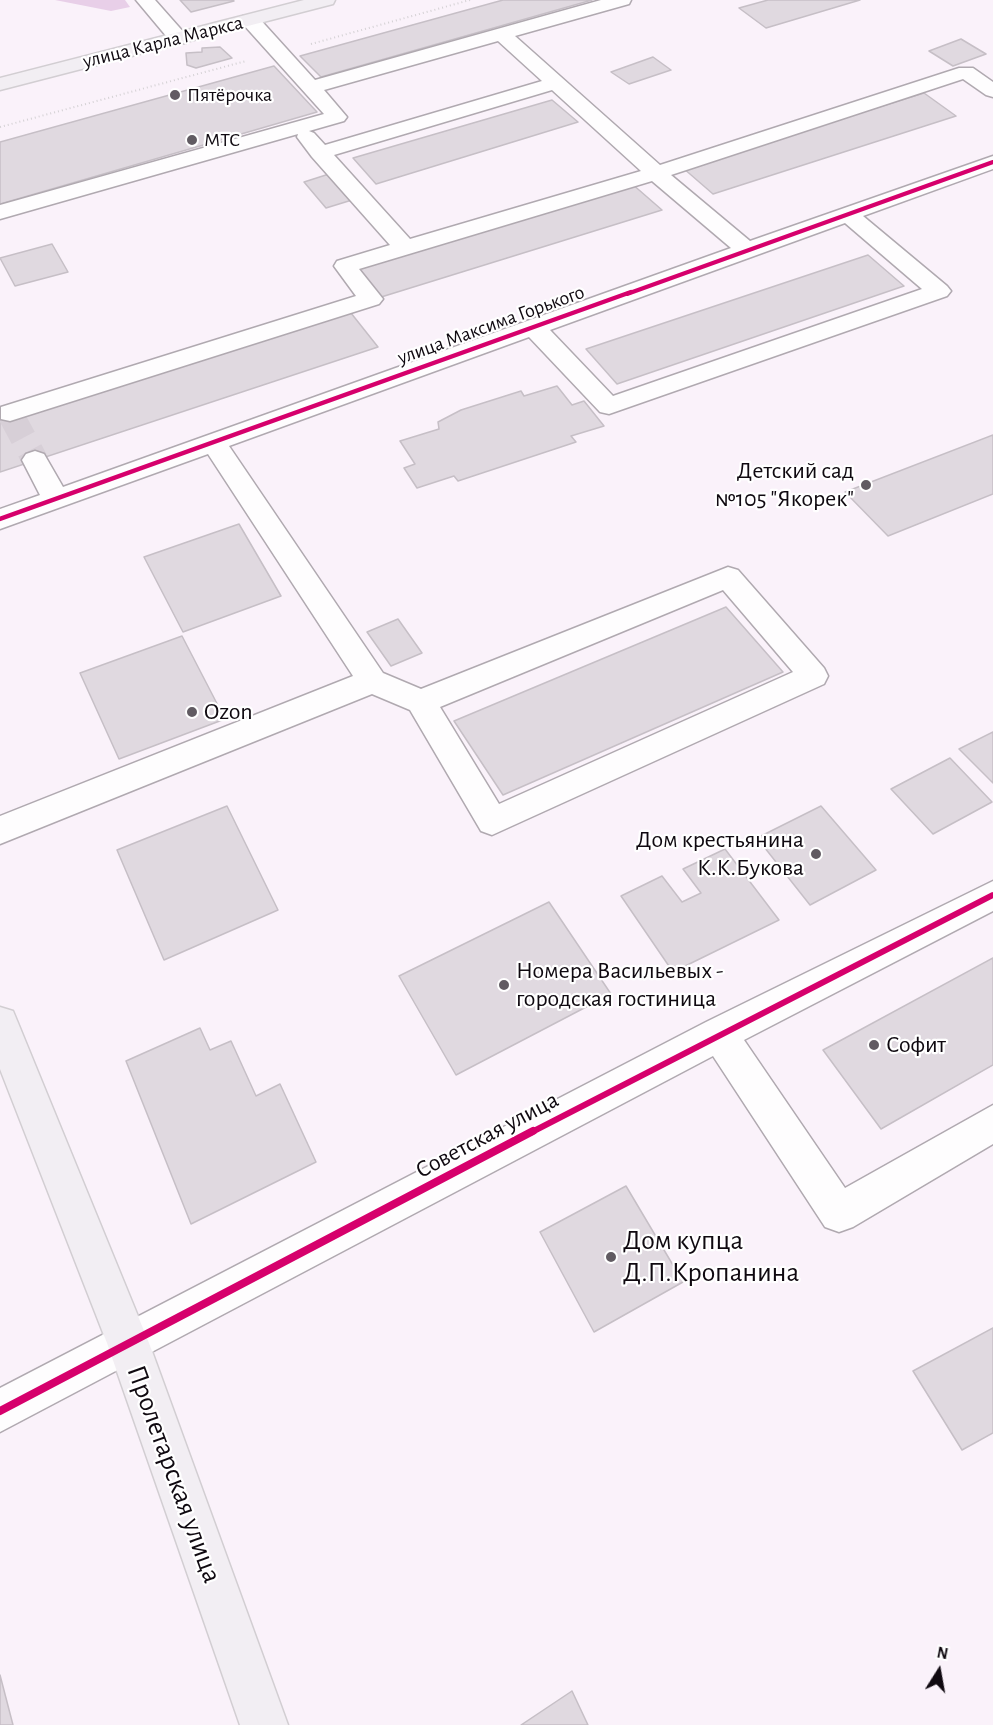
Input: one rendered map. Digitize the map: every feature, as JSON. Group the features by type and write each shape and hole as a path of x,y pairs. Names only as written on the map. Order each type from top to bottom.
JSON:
{"main road":[{"name":"улица Карла Маркса","path":"0,84 326,0"},
{"name":"Пролетарская улица","path":"0,1023 128,1343 264,1725"}],"street":[{"path":"145,0 179,39"},
{"path":"0,212 337,117 278,53 259,18 255,0"},
{"path":"309,88 622,0"},
{"path":"502,34 656,173 747,250"},
{"path":"7,407 371,299 345,266 656,173 993,64"},
{"path":"966,72 993,91"},
{"path":"319,153 555,83"},
{"path":"300,128 319,153 405,248"},
{"name":"улица Максима Горького","path":"0,519 993,162"},
{"path":"533,327 609,406 939,291 846,213"},
{"path":"213,442 372,681 421,702 492,822 813,676 728,577 421,702"},
{"path":"35,460 56,499"},
{"path":"0,830 372,681"},
{"name":"Советская улица","path":"0,1411 719,1034 993,895"},
{"path":"719,1034 839,1213 993,1123"}],"path":[{"path":"0,127 470,0"}],"shaded area":[{"path":"55,0 125,0 130,7 111,11"}],"building":[{"path":"180,0 233,0 234,1 191,12"},
{"path":"503,0 592,0 321,77 300,56"},
{"path":"768,0 860,0 766,28 739,8"},
{"path":"961,39 986,54 953,66 929,51"},
{"path":"220,47 232,58 196,68 187,65 186,53 202,52 202,48"},
{"path":"653,57 671,70 629,84 611,72"},
{"path":"274,66 317,112 0,204 0,142"},
{"path":"924,93 956,116 713,194 683,168"},
{"path":"552,100 578,122 376,184 353,158"},
{"path":"329,174 352,200 326,208 304,182"},
{"path":"631,183 662,210 378,298 353,266"},
{"path":"52,244 68,272 15,286 0,258"},
{"path":"868,255 904,286 617,384 586,349"},
{"path":"347,308 378,347 0,472 0,418"},
{"path":"557,386 572,405 584,401 604,426 571,436 576,442 458,481 454,476 417,488 404,468 415,464 400,441 439,429 438,422 461,410 521,391 524,396"},
{"path":"993,435 993,494 888,536 845,492"},
{"path":"239,524 281,596 183,632 144,557"},
{"path":"726,607 783,672 503,795 454,721"},
{"path":"398,619 422,653 391,666 367,632"},
{"path":"182,636 225,719 119,759 80,673"},
{"path":"993,732 993,783 959,749"},
{"path":"950,758 992,802 933,834 891,789"},
{"path":"227,806 278,910 164,960 117,850"},
{"name":"Дом крестьянина К.К.Букова","path":"821,806 876,870 810,905 757,838"},
{"path":"725,849 779,920 673,972 621,896 662,876 682,902 701,893 683,869"},
{"name":"Номера Васильевых - городская гостиница","path":"549,902 611,994 456,1075 399,976"},
{"path":"993,958 993,1065 881,1129 823,1050"},
{"path":"200,1028 210,1050 231,1041 256,1096 280,1084 316,1162 191,1224 126,1061"},
{"name":"Дом купца Д.П.Кропанина","path":"626,1186 683,1282 594,1332 540,1232"},
{"path":"993,1328 993,1433 962,1450 913,1371"},
{"path":"0,1675 13,1725 0,1725"},
{"path":"572,1691 588,1725 521,1725"}],"tunnel":[{"path":"11,415 35,460"}],"cycle path":[{"path":"0,519 993,162"},
{"path":"0,1411 719,1034 993,895"}],"place":[{"name":"Пятёрочка","path":"175,95"},
{"name":"МТС","path":"192,140"},
{"name":"Детский сад №105 \"Якорек\"","path":"866,485"},
{"name":"Ozon","path":"192,712"},
{"name":"Дом крестьянина К.К.Букова","path":"816,854"},
{"name":"Номера Васильевых - городская гостиница","path":"504,985"},
{"name":"Софит","path":"874,1045"},
{"name":"Дом купца Д.П.Кропанина","path":"611,1257"}]}
